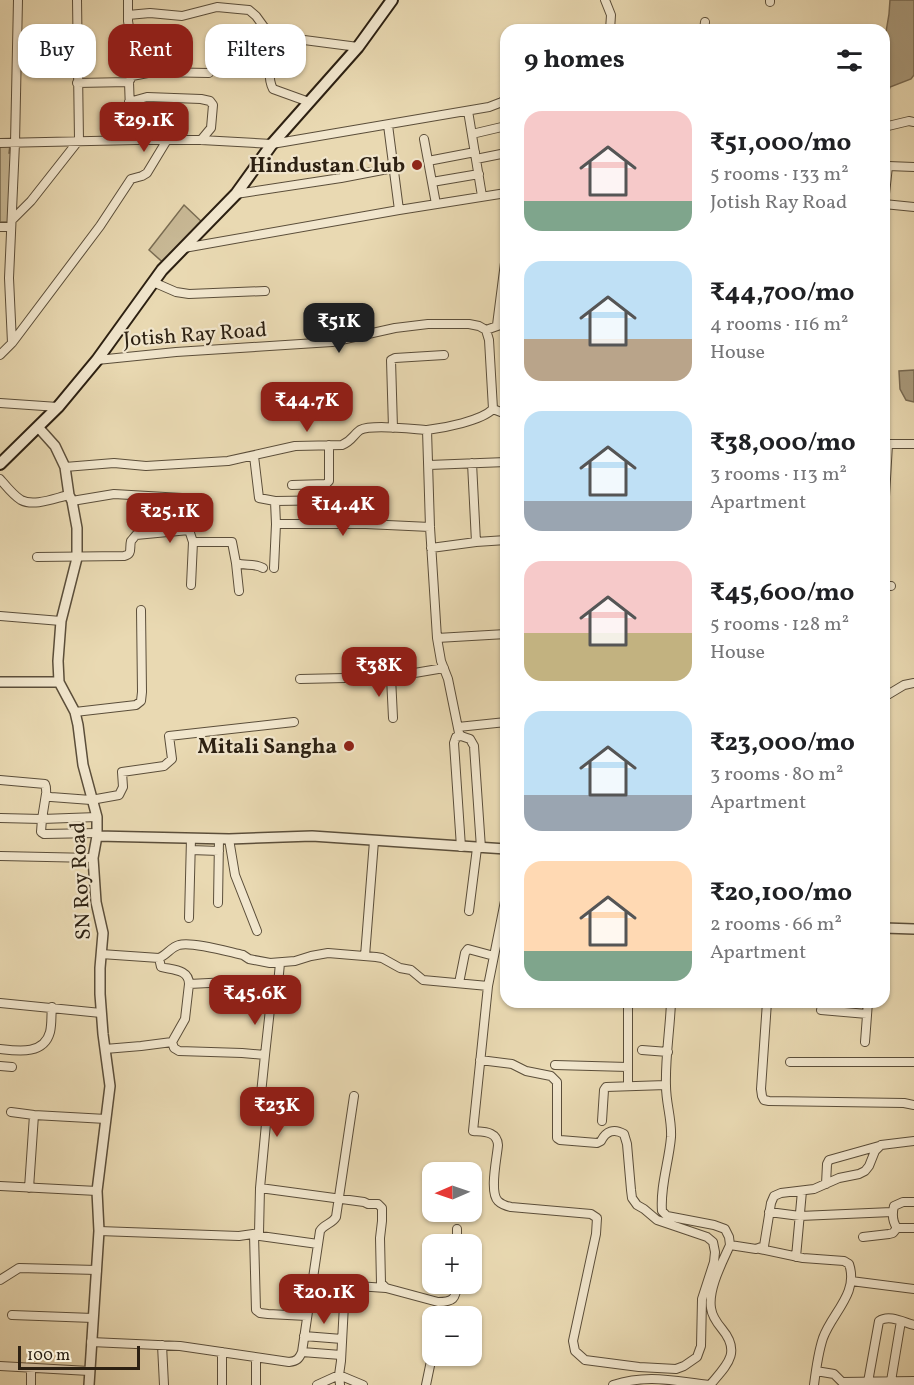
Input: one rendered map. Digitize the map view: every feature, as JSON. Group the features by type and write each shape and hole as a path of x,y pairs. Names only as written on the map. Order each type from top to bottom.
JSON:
{"main road":[{"path":"0,464 58,407 97,360 162,270 236,194 272,144 358,47 392,0"}],"street":[{"path":"12,343 9,278 18,0"},
{"path":"0,226 12,223 79,140 77,0"},
{"path":"128,0 129,27 138,42 139,69 130,79 129,102 136,140"},
{"path":"605,0 610,15 610,24"},
{"path":"128,15 150,13 182,16 217,7 249,10 262,24"},
{"path":"306,40 358,47"},
{"path":"77,83 130,79 142,73 153,72 205,73"},
{"path":"270,78 273,89 309,102"},
{"path":"129,102 147,97 210,101 213,105 211,128 201,140"},
{"path":"0,143 79,140 201,140 272,144 468,111 500,102"},
{"path":"468,111 482,196"},
{"path":"890,126 914,122"},
{"path":"387,125 399,210"},
{"path":"472,134 500,127"},
{"path":"424,139 436,204"},
{"path":"0,355 12,343 100,226 131,179 147,173 167,140"},
{"path":"428,161 500,154"},
{"path":"890,166 914,167"},
{"path":"236,194 393,168"},
{"path":"432,182 478,174"},
{"path":"183,248 500,194"},
{"path":"890,204 914,207"},
{"path":"153,282 182,294 265,291"},
{"path":"496,325 500,297"},
{"name":"Jotish Ray Road","path":"97,360 176,352 332,342 395,328 428,324 469,324 486,330"},
{"path":"65,467 114,463 146,466 228,460 295,446 342,445 349,442 358,431 365,429 427,430 445,428 472,420 493,409 489,340 486,330 500,324"},
{"path":"393,428 391,360 444,355"},
{"path":"0,403 58,407"},
{"path":"493,409 500,412"},
{"name":"SN Roy Road","path":"38,427 55,446 65,467 77,528 77,558 61,621 59,682 75,712 83,765 97,817 93,858 96,902 103,933 100,968 101,1013 110,1086 97,1191 99,1231 89,1385"},
{"path":"427,430 437,638 461,736"},
{"path":"890,444 914,444"},
{"path":"292,485 327,484 329,481 329,445"},
{"path":"254,456 259,498 275,501 343,500"},
{"path":"429,465 500,462"},
{"path":"472,463 476,542"},
{"path":"0,479 23,501 114,494 182,498 193,542 190,585"},
{"path":"274,568 275,501"},
{"path":"276,524 430,527"},
{"path":"37,557 124,556 131,551 131,541 136,535 189,530"},
{"path":"431,548 500,540"},
{"path":"193,542 232,542 239,591"},
{"path":"236,563 258,565 263,568"},
{"path":"75,712 136,705 141,701 141,610"},
{"path":"0,616 61,621"},
{"path":"437,638 500,634"},
{"path":"300,679 391,677 444,668"},
{"path":"391,677 393,718"},
{"path":"0,682 59,682"},
{"path":"890,693 903,685 914,683"},
{"path":"46,794 51,797 92,800 118,795 123,787 122,772 164,765 172,759 169,736 294,722"},
{"path":"458,727 500,723"},
{"path":"461,847 454,743 456,737 461,736 470,739 474,746 479,848 469,911"},
{"path":"0,780 45,784 46,794 41,832 44,834 224,839 312,837 500,849"},
{"path":"0,818 97,817"},
{"path":"189,918 191,838"},
{"path":"218,903 219,851 224,839"},
{"path":"224,839 235,875 257,931"},
{"path":"365,956 374,841"},
{"path":"191,850 219,851"},
{"path":"0,856 93,858"},
{"path":"890,928 914,929"},
{"path":"480,1060 512,1064 526,1071 551,1076 557,1082 557,1138 597,1143 613,1130 624,1134 632,1198 637,1205 657,1220 713,1242 714,1262 702,1299 701,1346 698,1357 676,1369 585,1360 575,1351 573,1341 598,1224 597,1218 591,1214 504,1206 497,1200 493,1191 498,1139 489,1132 473,1131 480,1060 488,986 500,938"},
{"path":"101,954 159,958 175,946 186,944 243,955 249,959 280,963 295,962 319,954 336,953 382,958 400,968 411,970 423,980 488,986"},
{"path":"459,983 465,953 468,949 494,956"},
{"path":"159,958 161,967 185,973 189,978 185,1019 172,1042 174,1048 179,1051 265,1055"},
{"path":"99,1231 239,1236 259,1233 260,1188 267,1113 260,1113 271,1000 277,995 280,963"},
{"path":"189,984 249,981"},
{"path":"0,1003 101,1013"},
{"path":"0,1049 20,1051 39,1048 51,1031 52,1007"},
{"path":"628,1008 628,1086"},
{"path":"613,1385 641,1378 709,1385 728,1364 731,1355 731,1346 727,1336 715,1320 711,1308 711,1292 730,1245 729,1237 725,1229 667,1216 662,1211 661,1200 669,1155 671,1122 666,1086 671,1008"},
{"path":"767,1008 761,1089 764,1100 914,1105"},
{"path":"865,1042 868,1008"},
{"path":"821,1010 867,1014"},
{"path":"105,1049 172,1042"},
{"path":"642,1050 668,1052"},
{"path":"790,1062 914,1062"},
{"path":"555,1065 628,1067"},
{"path":"0,1066 12,1067"},
{"path":"602,1121 606,1087 666,1086"},
{"path":"92,1342 180,1346 256,1358 295,1361 299,1359 302,1352 320,1231 322,1227 334,1221 336,1216 354,1096"},
{"path":"11,1112 106,1119"},
{"path":"29,1188 34,1115"},
{"path":"826,1184 829,1160 880,1145 914,1141"},
{"path":"760,1249 764,1246 774,1196 814,1189 838,1178 859,1174 869,1166 880,1145"},
{"path":"0,1186 97,1191"},
{"path":"260,1188 378,1204 382,1208 381,1282 386,1288"},
{"path":"796,1257 802,1191"},
{"path":"897,1228 892,1212 894,1206 898,1203 914,1202"},
{"path":"769,1212 800,1216 892,1212"},
{"path":"897,1228 914,1228"},
{"path":"863,1236 893,1233 897,1228"},
{"path":"457,1229 457,1234"},
{"path":"251,1235 318,1244"},
{"path":"251,1235 256,1310 260,1313 307,1316"},
{"path":"730,1245 796,1257 844,1261 849,1264 851,1281 844,1302 822,1340 814,1385"},
{"path":"0,1280 19,1268 97,1270"},
{"path":"851,1281 914,1289"},
{"path":"312,1283 386,1288 438,1302 453,1299 456,1294"},
{"path":"340,1385 345,1286"},
{"path":"12,1315 93,1318"},
{"path":"868,1382 879,1321 889,1317 914,1325"},
{"path":"891,1381 901,1321"},
{"path":"304,1336 342,1339"},
{"path":"162,1345 164,1385"},
{"path":"222,1352 222,1385"},
{"path":"302,1352 342,1355"},
{"path":"256,1358 256,1385"},
{"path":"0,1366 89,1371"},
{"path":"426,1385 430,1366"},
{"path":"31,1368 31,1385"},
{"path":"816,1371 834,1374 842,1382 914,1382"},
{"path":"317,1385 339,1376 363,1385"}],"shaded area":[{"path":"890,0 914,0 914,75 911,79 890,87 890,24 887,24"},
{"path":"0,145 10,145 9,153 15,153 15,222 0,222"},
{"path":"184,205 203,223 168,267 149,250"},
{"path":"914,370 914,402 906,400 900,389 899,371"}],"place":[{"name":"Hindustan Club","path":"417,165"},
{"name":"Mitali Sangha","path":"349,746"}]}
